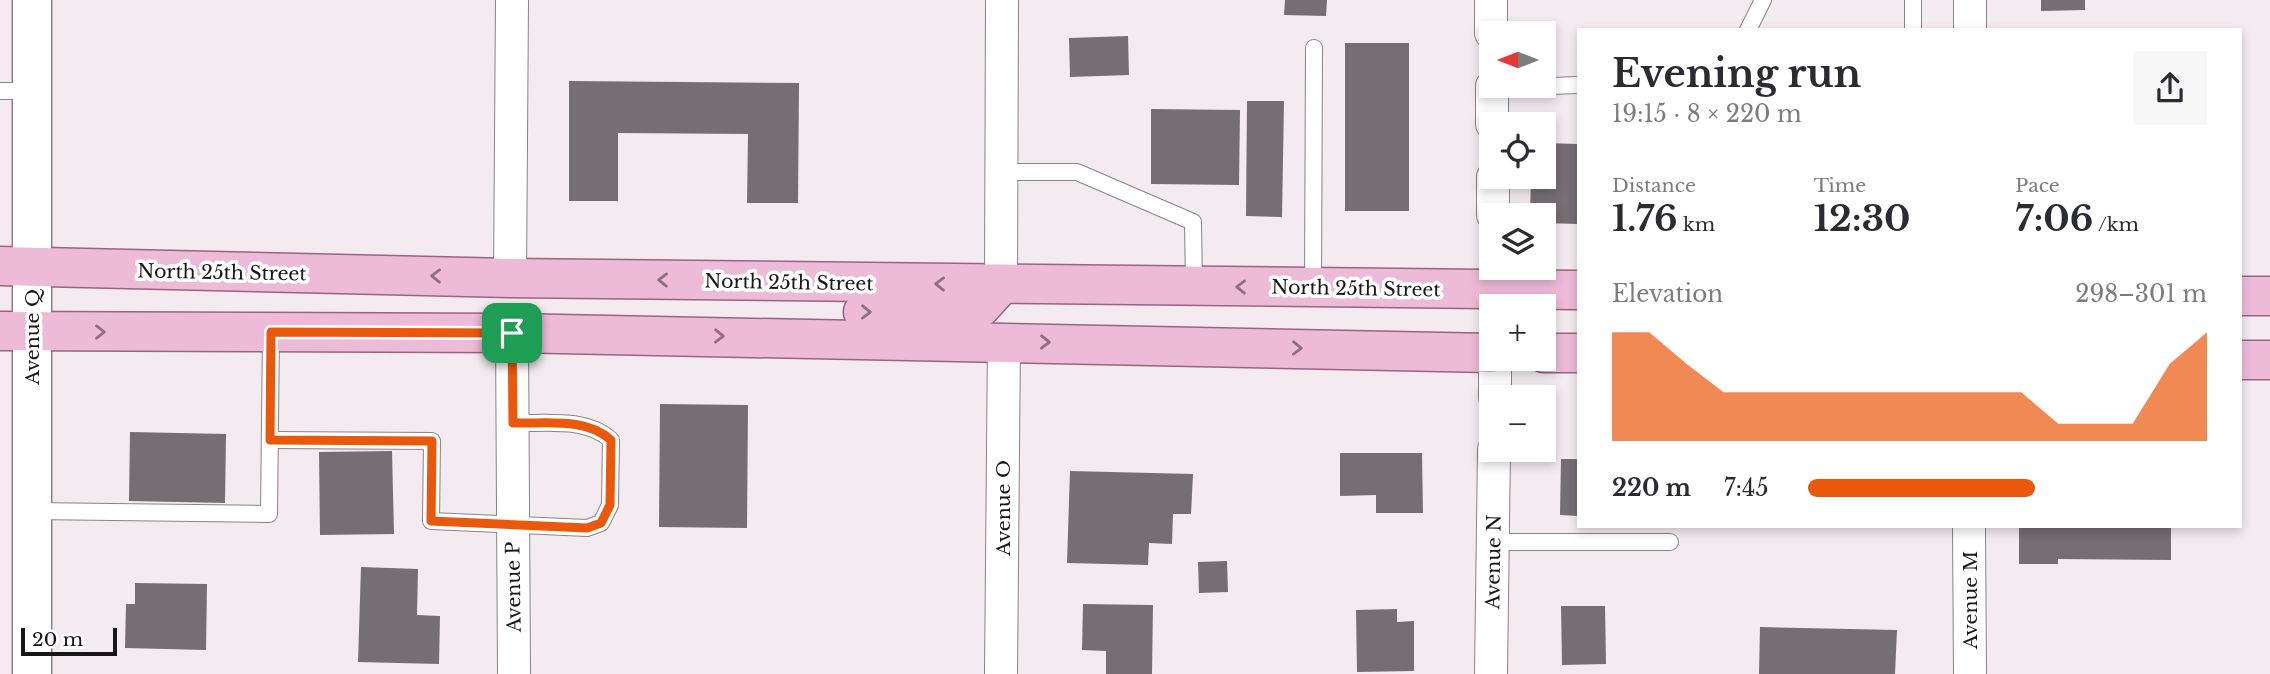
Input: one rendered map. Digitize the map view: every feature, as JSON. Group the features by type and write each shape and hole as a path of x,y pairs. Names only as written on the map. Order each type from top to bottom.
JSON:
{"main road":[{"name":"North 25th Street","path":"16,267 510,278 1313,288 1479,280"},
{"name":"North 25th Street","path":"1501,280 1577,290"},
{"path":"608,334 655,310 948,313 979,309 1001,285"},
{"path":"2242,296 2270,296"},
{"path":"16,332 608,334 1479,353"},
{"path":"1556,353 1577,354"},
{"path":"2242,359 2270,360"}],"street":[{"name":"Avenue Q","path":"32,0 16,91 16,332 32,510 32,674"},
{"path":"510,278 512,0"},
{"path":"1001,285 1002,0"},
{"path":"1491,0 1491,21"},
{"path":"1970,0 1970,28"},
{"name":"Avenue P","path":"512,333 514,674"},
{"name":"Avenue O","path":"1001,674 1004,341"},
{"name":"Avenue N","path":"1491,674 1494,462"},
{"name":"Avenue M","path":"1969,528 1970,674"}],"lane":[{"path":"1749,28 1763,0"},
{"path":"1913,0 1913,28"},
{"path":"1313,288 1314,48"},
{"path":"1556,86 1577,85"},
{"path":"1001,172 1077,172 1192,222 1194,286"},
{"path":"32,510 269,514 271,332"},
{"path":"270,440 432,441 431,521 587,528 601,523 610,505 611,440 601,430 583,425 513,423"},
{"path":"1493,542 1670,542"}],"building":[{"path":"1285,0 1327,0 1326,16 1284,15"},
{"path":"2041,0 2085,0 2085,10 2041,11"},
{"path":"1128,36 1129,75 1070,77 1069,38"},
{"path":"1345,43 1409,43 1409,211 1345,211"},
{"path":"569,81 799,83 798,203 747,203 748,134 618,133 618,201 569,201"},
{"path":"1247,101 1284,101 1282,217 1246,216"},
{"path":"1151,109 1240,110 1239,185 1151,184"},
{"path":"1556,143 1577,144 1577,224 1556,223 1556,203 1530,203 1531,189 1556,189"},
{"path":"660,404 748,405 747,528 659,527"},
{"path":"130,432 226,434 225,503 129,501"},
{"path":"392,451 394,534 320,535 319,452"},
{"path":"1340,453 1422,453 1423,513 1376,513 1376,495 1340,496"},
{"path":"1561,459 1577,459 1577,516 1560,515"},
{"path":"1070,471 1193,474 1191,514 1173,514 1172,544 1149,543 1148,565 1067,563"},
{"path":"2019,528 2171,528 2171,560 2058,559 2058,564 2019,564"},
{"path":"1227,561 1228,592 1199,593 1198,562"},
{"path":"361,567 418,569 417,615 440,616 439,664 358,662"},
{"path":"135,583 207,584 206,650 125,648 126,604 135,604"},
{"path":"1083,604 1153,605 1152,674 1106,674 1106,651 1082,650"},
{"path":"1561,606 1605,606 1606,664 1562,665"},
{"path":"1397,609 1397,622 1414,621 1414,671 1357,672 1356,610"},
{"path":"1760,627 1897,630 1895,674 1759,674"}],"route":[{"path":"271,332 512,333 513,423 583,425 601,430 611,440 610,505 601,523 587,528 431,521 432,441 270,440 271,332"}]}
